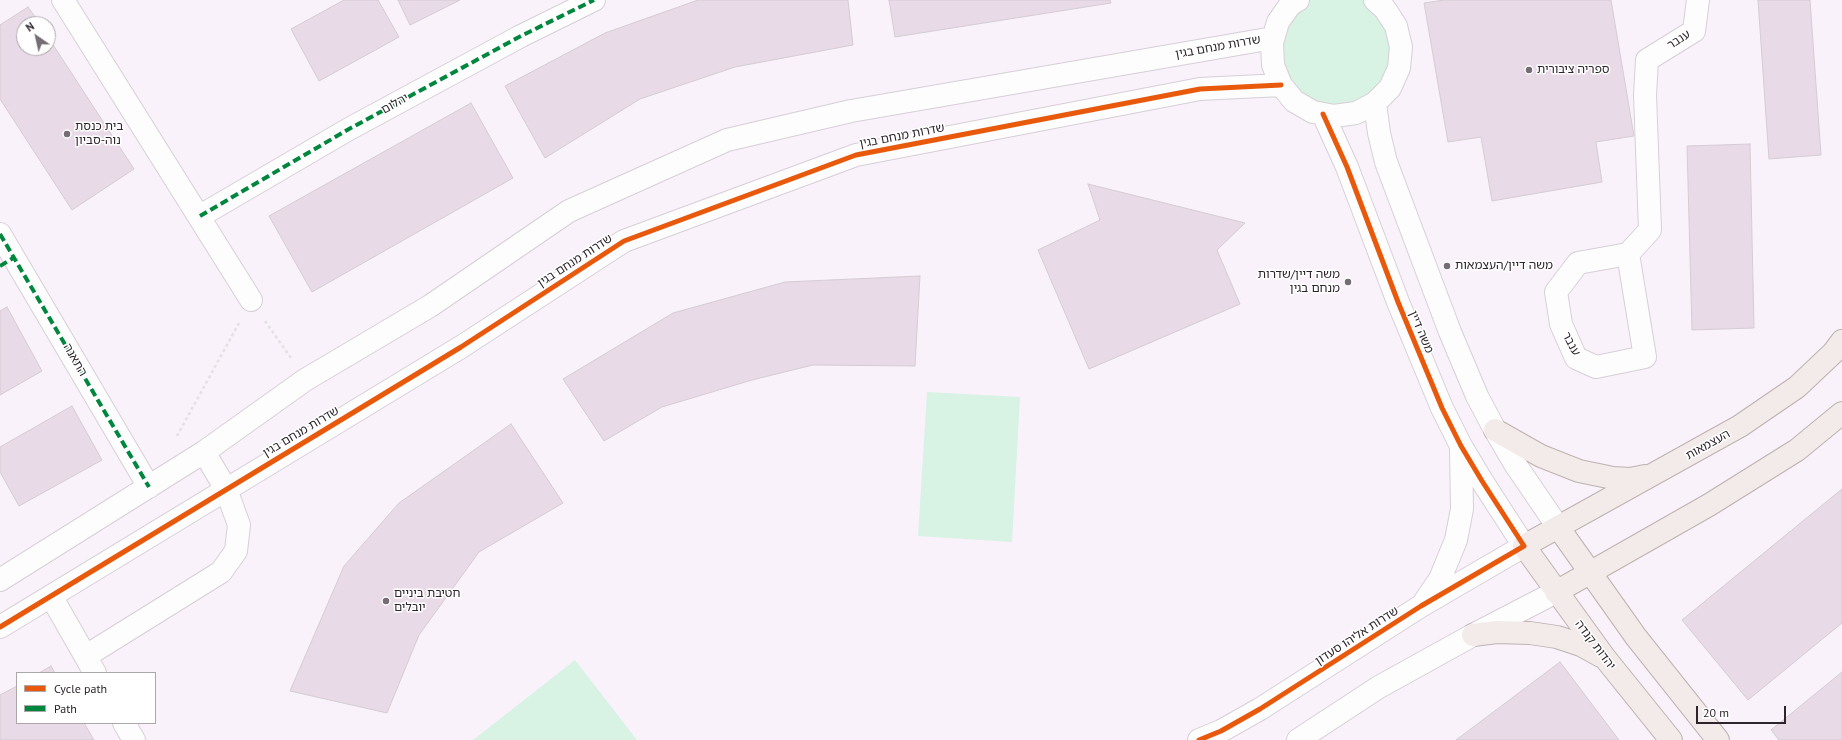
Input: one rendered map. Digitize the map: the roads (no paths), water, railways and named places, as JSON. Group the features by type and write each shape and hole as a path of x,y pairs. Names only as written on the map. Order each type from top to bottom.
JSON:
{"main road":[{"name":"העצמאות","path":"1558,527 1740,426 1797,387 1833,353 1842,340"},
{"path":"1556,592 1708,504 1796,450 1842,413"},
{"path":"1495,430 1541,456 1578,471 1613,478 1630,479 1652,475"},
{"path":"1558,527 1660,669 1718,740"},
{"name":"שדרות אליהו סעדון","path":"1524,546 1558,527"},
{"name":"יהדות קנדה","path":"1524,546 1605,658 1671,740"},
{"path":"1473,635 1497,632 1537,634 1557,637 1580,644 1605,658"}],"street":[{"path":"63,0 252,300"},
{"name":"יהלום","path":"200,216 349,129 521,36 594,0"},
{"path":"1298,0 1290,5 1278,22 1273,38 1273,65 1280,85 1294,101 1313,112 1334,116 1356,113 1375,103 1390,88 1399,68 1401,47 1396,26 1385,9 1375,0"},
{"name":"ענבר","path":"1628,254 1645,357 1596,367 1576,358 1561,324 1556,292 1578,263 1628,254 1650,230 1645,95 1647,60 1694,31 1698,0"},
{"name":"שדרות מנחם בגין","path":"0,580 204,452 305,380 430,306 569,211 727,140 851,111 1273,38"},
{"name":"שדרות מנחם בגין","path":"0,627 461,347 624,241 856,156 1200,89 1280,85"},
{"path":"1375,103 1379,133 1386,162 1450,332 1477,396 1495,430 1558,527"},
{"name":"משה דיין","path":"1323,114 1347,166 1398,302 1442,408 1461,446 1524,546"},
{"name":"התאנה","path":"0,234 8,262 149,487"},
{"path":"1421,606 1440,580 1456,540 1462,509 1461,446"},
{"path":"51,596 91,664 221,572 236,551 239,525 226,489 204,452"},
{"name":"שדרות אליהו סעדון","path":"1199,740 1221,731 1260,709 1421,606 1524,546"},
{"path":"1298,740 1379,687 1473,635 1556,592"},
{"path":"125,724 134,740"}],"place":[{"name":"ספריה ציבורית","path":"1529,70"},
{"name":"בית כנסת נוה-סביון","path":"67,134"},
{"name":"משה דיין/העצמאות","path":"1447,266"},
{"name":"משה דיין/שדרות מנחם בגין","path":"1348,282"},
{"name":"חטיבת ביניים יובלים","path":"386,601"}]}
